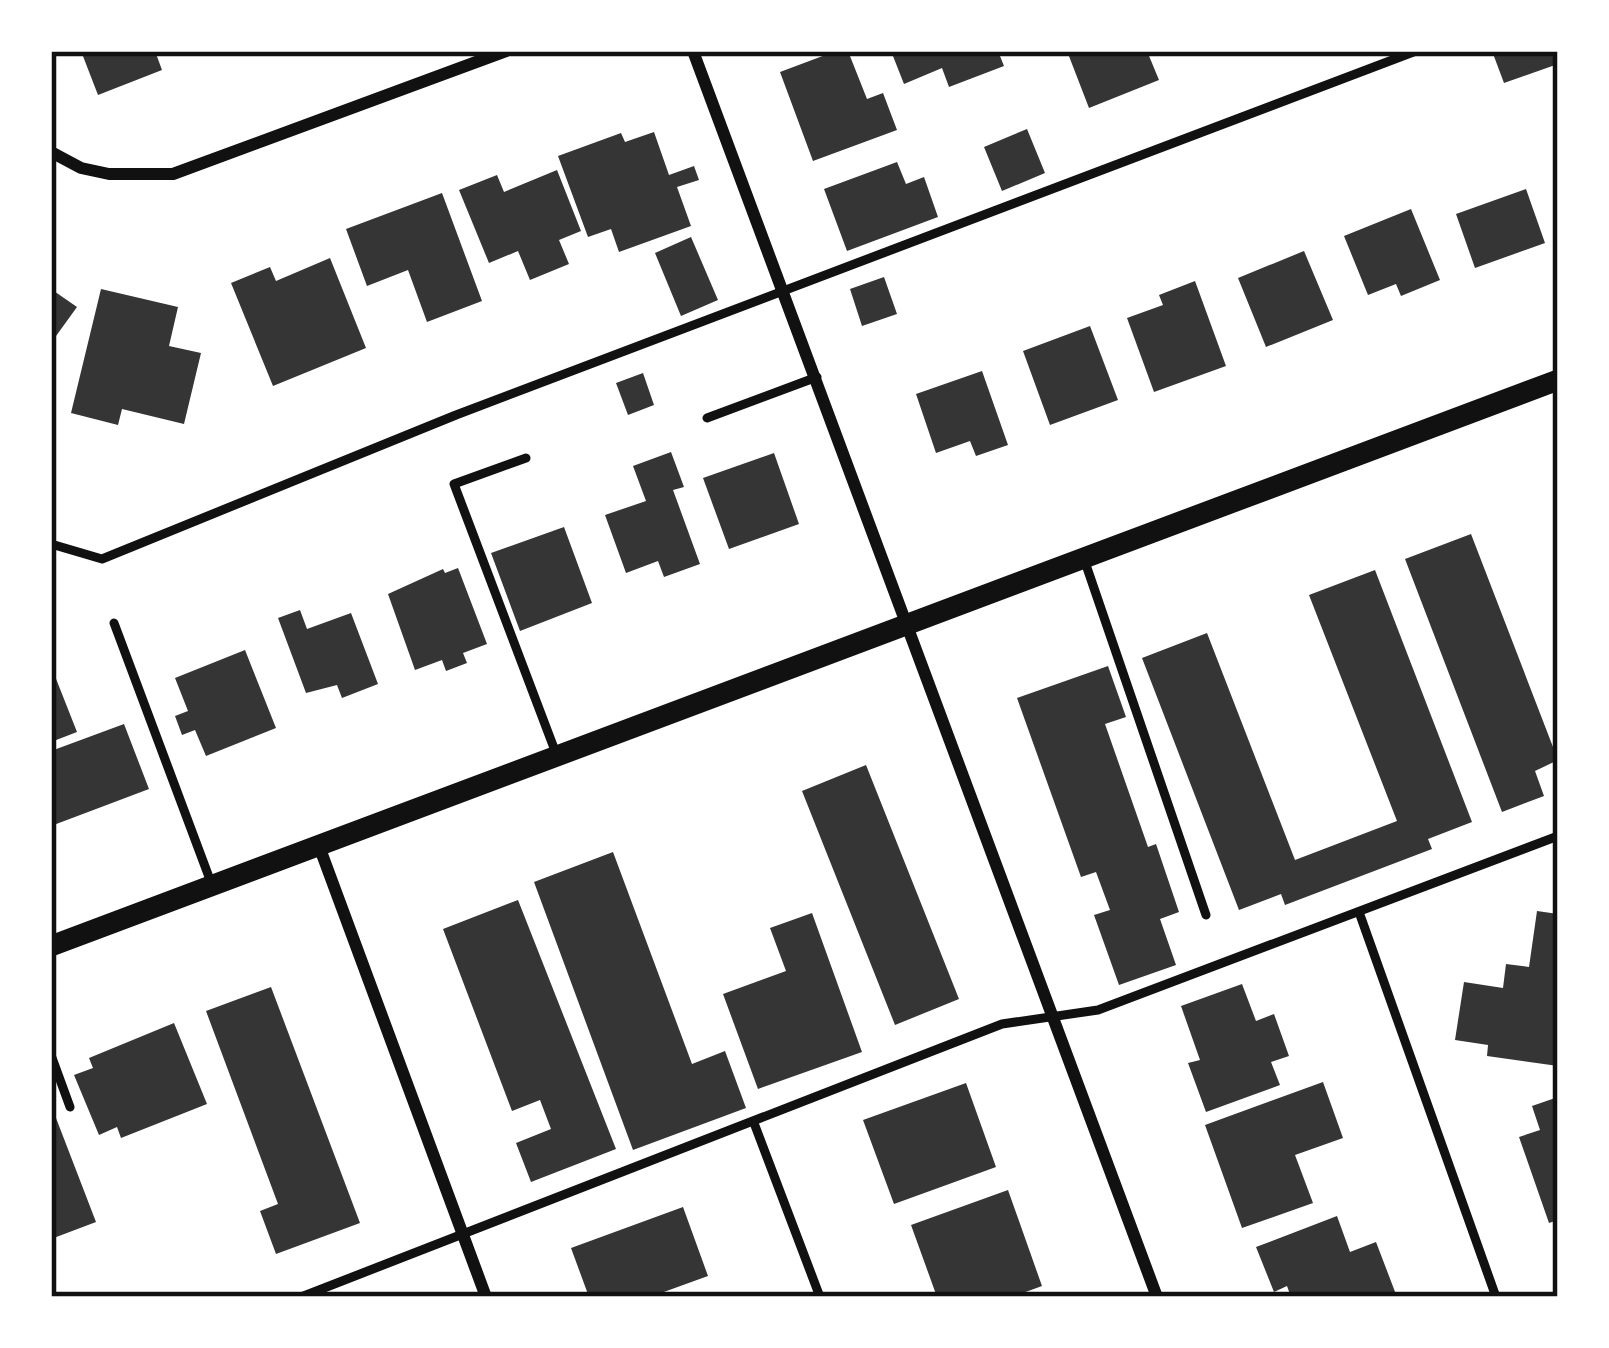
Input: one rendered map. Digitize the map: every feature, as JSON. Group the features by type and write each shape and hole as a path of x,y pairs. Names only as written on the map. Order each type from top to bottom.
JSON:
{"street":[{"path":"51,152 81,168 141,177 173,174 506,51"},
{"path":"693,51 1156,1297"},
{"path":"51,946 1558,380"},
{"path":"319,846 486,1297"}],"lane":[{"path":"51,544 102,559 456,415 1416,51"},
{"path":"707,418 817,377"},
{"path":"526,458 454,484 557,756"},
{"path":"1084,559 1206,915"},
{"path":"114,623 212,885"},
{"path":"301,1297 1002,1024 1098,1010 1558,836"},
{"path":"1359,912 1496,1297"},
{"path":"51,1054 70,1107"},
{"path":"754,1123 820,1297"}],"building":[{"path":"81,51 155,51 162,70 98,95"},
{"path":"848,51 867,99 883,93 897,130 813,161 780,72"},
{"path":"891,51 998,51 1004,66 949,87 942,68 904,84"},
{"path":"1067,51 1147,51 1159,80 1089,108"},
{"path":"1492,51 1558,51 1558,64 1504,83"},
{"path":"1027,129 1045,173 1002,191 984,147"},
{"path":"654,132 669,175 694,166 699,180 677,187 691,226 619,252 611,229 588,237 558,156 621,133 625,142"},
{"path":"897,162 906,184 924,177 938,217 847,251 824,189"},
{"path":"557,170 581,231 559,240 569,264 530,280 518,251 489,263 459,190 497,175 504,192"},
{"path":"1526,189 1545,243 1475,268 1456,214"},
{"path":"442,193 482,301 427,322 408,270 367,286 346,229"},
{"path":"1411,209 1440,280 1401,296 1396,284 1368,295 1344,236"},
{"path":"691,237 718,300 681,316 655,253"},
{"path":"1304,251 1333,320 1266,347 1238,278"},
{"path":"330,258 366,348 273,386 231,283 270,267 276,281"},
{"path":"884,277 897,314 862,326 850,289"},
{"path":"1195,281 1226,366 1154,392 1127,318 1163,305 1159,295"},
{"path":"51,289 77,307 51,343"},
{"path":"101,289 178,307 169,346 201,353 184,424 122,409 118,425 71,413"},
{"path":"1090,326 1118,400 1050,425 1023,351"},
{"path":"982,371 1008,445 976,456 970,441 936,453 916,394"},
{"path":"643,373 654,405 628,415 616,383"},
{"path":"671,452 684,487 673,490 700,564 664,577 658,561 626,573 605,515 646,501 633,466"},
{"path":"774,453 799,524 729,549 703,478"},
{"path":"564,527 592,603 520,631 491,553"},
{"path":"1471,534 1558,760 1535,771 1544,796 1502,812 1405,559"},
{"path":"458,568 487,644 463,653 467,663 446,671 442,660 415,670 388,594 443,569 445,573"},
{"path":"1375,570 1472,822 1428,839 1432,849 1285,905 1281,894 1239,910 1142,658 1207,633 1295,860 1397,821 1309,595"},
{"path":"300,610 307,629 351,613 378,684 342,698 337,685 306,693 278,618"},
{"path":"245,650 276,728 206,756 195,730 182,735 175,716 188,711 175,678"},
{"path":"51,666 77,732 51,742"},
{"path":"1108,666 1126,717 1105,724 1148,847 1156,844 1179,912 1160,919 1176,965 1119,985 1094,915 1110,910 1096,872 1081,877 1017,698"},
{"path":"124,724 149,789 51,826 51,751"},
{"path":"866,765 959,999 895,1025 802,791"},
{"path":"613,852 692,1064 725,1051 746,1108 633,1150 534,882"},
{"path":"518,900 616,1149 531,1182 516,1143 551,1129 540,1100 512,1111 443,929"},
{"path":"1537,911 1558,914 1558,1066 1487,1056 1488,1045 1455,1040 1464,982 1503,988 1506,964 1529,967"},
{"path":"812,913 862,1052 758,1089 723,994 786,971 770,928"},
{"path":"1242,984 1256,1021 1274,1014 1289,1056 1271,1062 1280,1085 1206,1112 1188,1063 1200,1060 1181,1006"},
{"path":"271,987 360,1223 276,1254 260,1211 278,1204 206,1011"},
{"path":"174,1023 207,1104 121,1138 117,1127 99,1135 74,1075 93,1068 89,1058"},
{"path":"1323,1082 1343,1138 1295,1155 1313,1203 1242,1228 1205,1125"},
{"path":"966,1083 996,1167 894,1204 863,1120"},
{"path":"1558,1097 1558,1220 1549,1223 1519,1137 1540,1130 1532,1106"},
{"path":"51,1105 96,1222 51,1239"},
{"path":"1008,1190 1042,1286 1012,1297 937,1297 911,1225"},
{"path":"683,1207 708,1276 650,1297 589,1297 571,1248"},
{"path":"1337,1216 1350,1252 1376,1242 1397,1297 1291,1297 1287,1286 1274,1292 1256,1247"}]}
